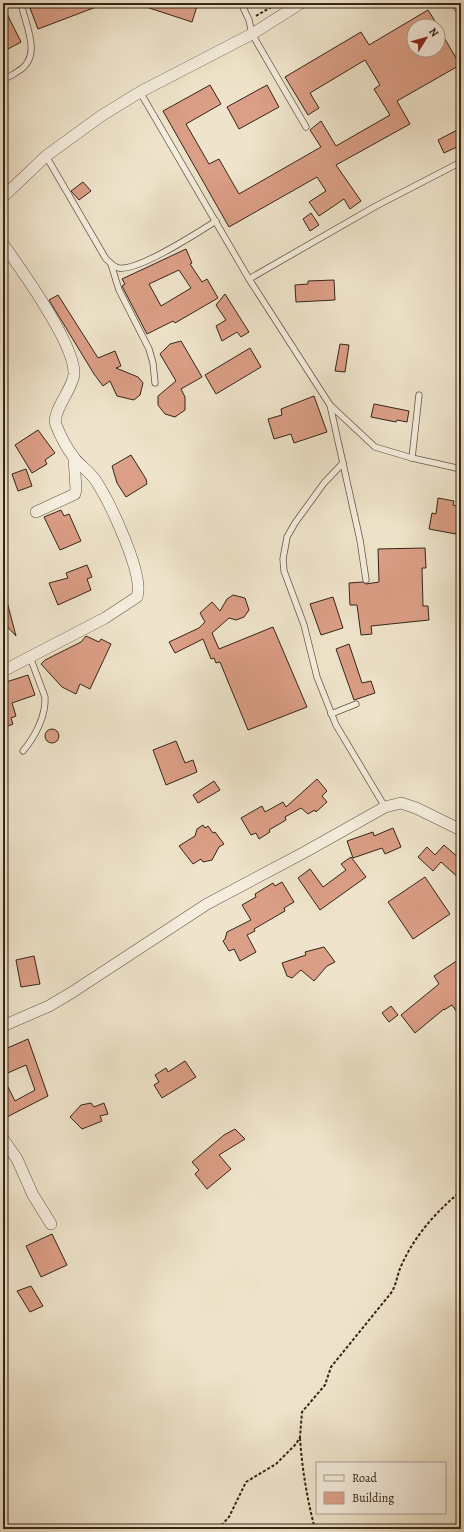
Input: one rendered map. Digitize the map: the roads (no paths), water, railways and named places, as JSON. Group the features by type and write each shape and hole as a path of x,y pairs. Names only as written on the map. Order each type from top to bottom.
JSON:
{"street":[{"path":"3,197 46,156 77,132 140,92 252,34 301,3"},
{"path":"3,244 50,315 70,356 74,373 55,421 74,458 95,480 108,501 131,557 139,590 136,599 3,671"},
{"path":"36,512 75,494 74,458"},
{"path":"3,1026 48,1006 71,993 207,904 305,852 385,807 401,803 461,830"},
{"path":"3,1139 17,1159 33,1195 51,1224"}],"lane":[{"path":"3,78 9,78 23,69 28,61 32,48 21,3"},
{"path":"240,3 248,20 252,34 306,127"},
{"path":"454,3 461,14"},
{"path":"140,92 249,279 330,405 375,448 461,469"},
{"path":"46,156 111,264 119,290 149,349 153,363 155,384"},
{"path":"249,279 376,206 461,162"},
{"path":"111,264 119,268 126,268 148,260 216,222"},
{"path":"412,458 419,395"},
{"path":"330,405 360,540 366,580"},
{"path":"343,463 324,483 295,523 287,537 283,559 287,584 304,625 317,677 331,714 385,807"},
{"path":"23,751 30,742 40,723 46,704 45,697 30,657"},
{"path":"331,714 356,704"}]}
